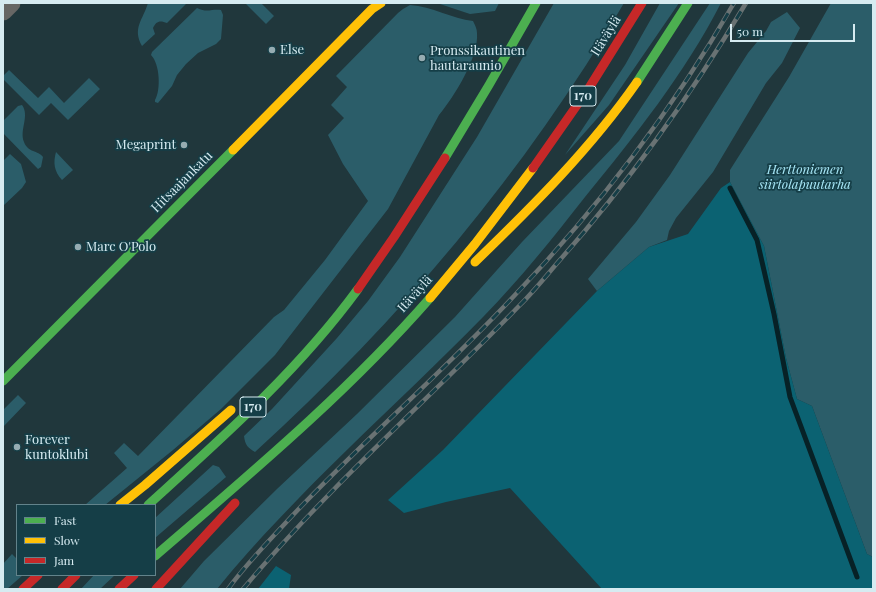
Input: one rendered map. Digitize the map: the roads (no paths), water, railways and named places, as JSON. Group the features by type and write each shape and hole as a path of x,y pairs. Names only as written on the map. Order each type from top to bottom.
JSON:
{"main road":[{"name":"170","path":"149,504 220,440 291,370 350,300 443,163 536,3"},
{"name":"Itäväylä","path":"156,555 286,443 387,346 449,276 520,186 588,90 642,3"},
{"path":"471,266 516,223 611,118 664,42 688,3"},
{"name":"Hitsaajankatu","path":"3,381 373,5"},
{"path":"387,346 460,276"},
{"path":"297,349 350,300"},
{"path":"121,504 239,402"},
{"path":"156,589 245,491 286,443"},
{"path":"23,589 37,576"},
{"path":"62,589 75,576"},
{"path":"119,589 133,576"}],"street":[{"path":"3,11 11,3"}],"waterway":[{"path":"730,188 757,240 774,314 790,397 857,577"}],"railway":[{"path":"228,589 235,579 292,516 347,460 487,324 575,228 633,156 660,119 686,81 734,3"},
{"path":"243,589 309,515 344,479 525,300 585,231 635,168 681,104 704,71 746,3"}],"place":[{"name":"Else","path":"272,50"},
{"name":"Pronssikautinen hautaraunio","path":"422,58"},
{"name":"Megaprint","path":"184,145"},
{"name":"Marc O'Polo","path":"78,247"},
{"name":"Forever kuntoklubi","path":"17,447"}],"park label":[{"name":"Herttoniemen siirtolapuutarha","path":"805,178"}]}
